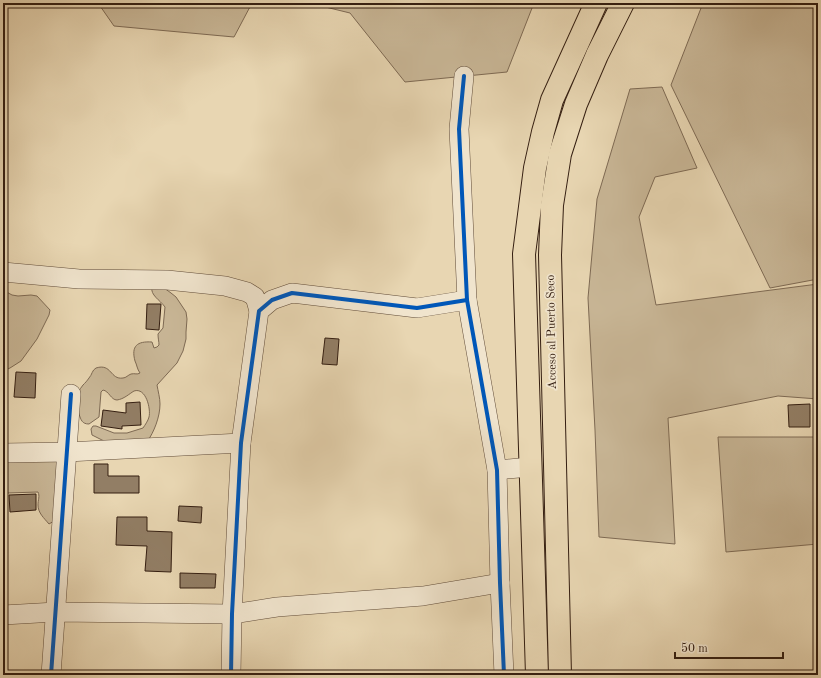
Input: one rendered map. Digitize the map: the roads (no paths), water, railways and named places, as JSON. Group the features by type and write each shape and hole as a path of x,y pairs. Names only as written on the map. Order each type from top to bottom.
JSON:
{"main road":[{"path":"536,675 524,254 535,168 552,100 596,3"},
{"name":"Acceso al Puerto Seco","path":"560,675 550,255 552,205 560,154 576,104 597,55 623,3"}],"street":[{"path":"464,76 459,128 467,300 497,470 504,675"},
{"path":"3,272 79,279 167,280 225,286 248,292 255,297 259,311 242,443 232,614 231,675"},
{"path":"259,311 272,300 292,293 417,308 467,300"},
{"path":"51,675 71,394"},
{"path":"3,453 67,452 242,443"},
{"path":"497,470 530,467"},
{"path":"3,615 56,612 232,614 277,607 423,596 500,583"}]}
